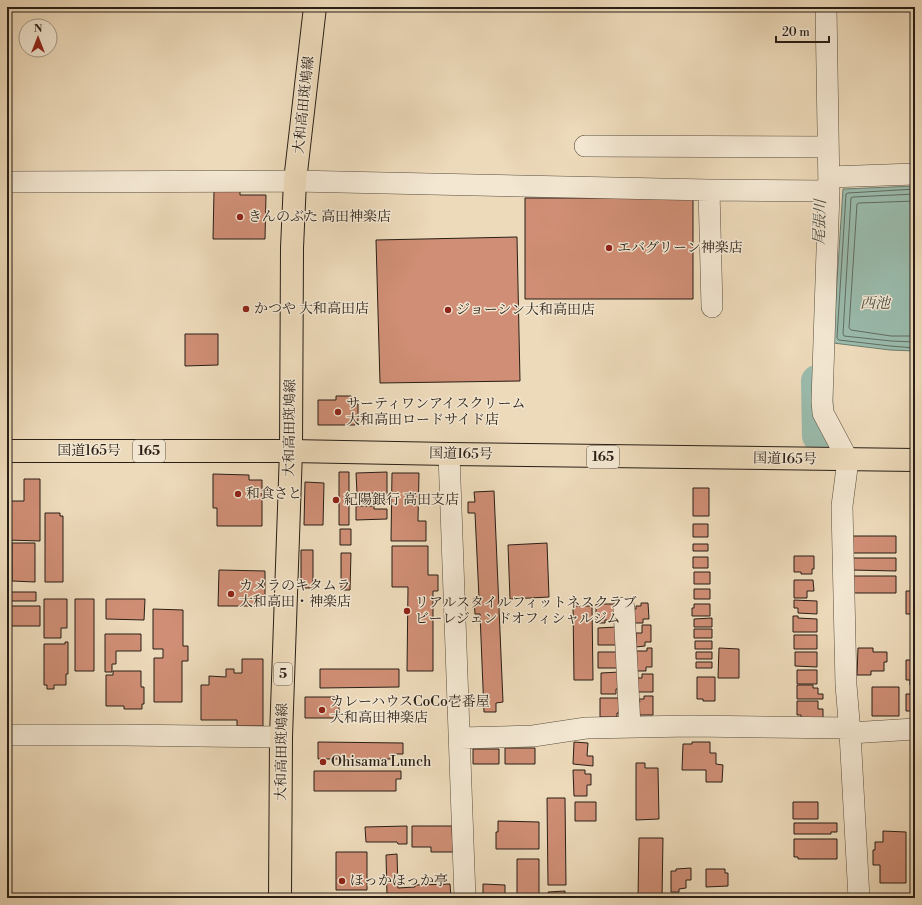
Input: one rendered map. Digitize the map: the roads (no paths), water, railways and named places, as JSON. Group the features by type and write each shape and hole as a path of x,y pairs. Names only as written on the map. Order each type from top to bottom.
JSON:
{"main road":[{"name":"大和高田斑鳩線","path":"280,898 281,737 291,450 292,248 295,181 315,7"},
{"name":"国道165号","path":"7,451 291,450 449,454 915,460"}],"street":[{"path":"826,7 822,147 824,187 822,401 823,413 848,460 842,506 846,685 850,730 859,898"},
{"path":"585,146 822,147"},
{"path":"7,182 295,181 710,190 824,187 915,174"},
{"path":"710,190 712,307"},
{"path":"449,454 465,898"},
{"path":"624,608 630,727"},
{"path":"460,738 533,736 586,728 630,727 690,726 850,730 915,729"},
{"path":"7,734 124,734 281,737"}],"water":[{"name":"西池","path":"915,186 915,351 890,350 833,343 843,189"}],"waterway":[{"name":"尾張川","path":"817,381 818,436"}],"place":[{"name":"きんのぶた 高田神楽店","path":"240,217"},
{"name":"エバグリーン神楽店","path":"609,248"},
{"name":"かつや 大和高田店","path":"246,309"},
{"name":"ジョーシン大和高田店","path":"448,310"},
{"name":"サーティワンアイスクリーム 大和高田ロードサイド店","path":"338,412"},
{"name":"和食さと","path":"238,494"},
{"name":"紀陽銀行 高田支店","path":"336,500"},
{"name":"カメラのキタムラ 大和高田・神楽店","path":"231,594"},
{"name":"リアルスタイルフィットネスクラブ ビーレジェンドオフィシャルジム","path":"407,611"},
{"name":"カレーハウスCoCo壱番屋 大和高田神楽店","path":"322,710"},
{"name":"Ohisama Lunch","path":"323,762"},
{"name":"ほっかほっか亭","path":"342,881"}]}
